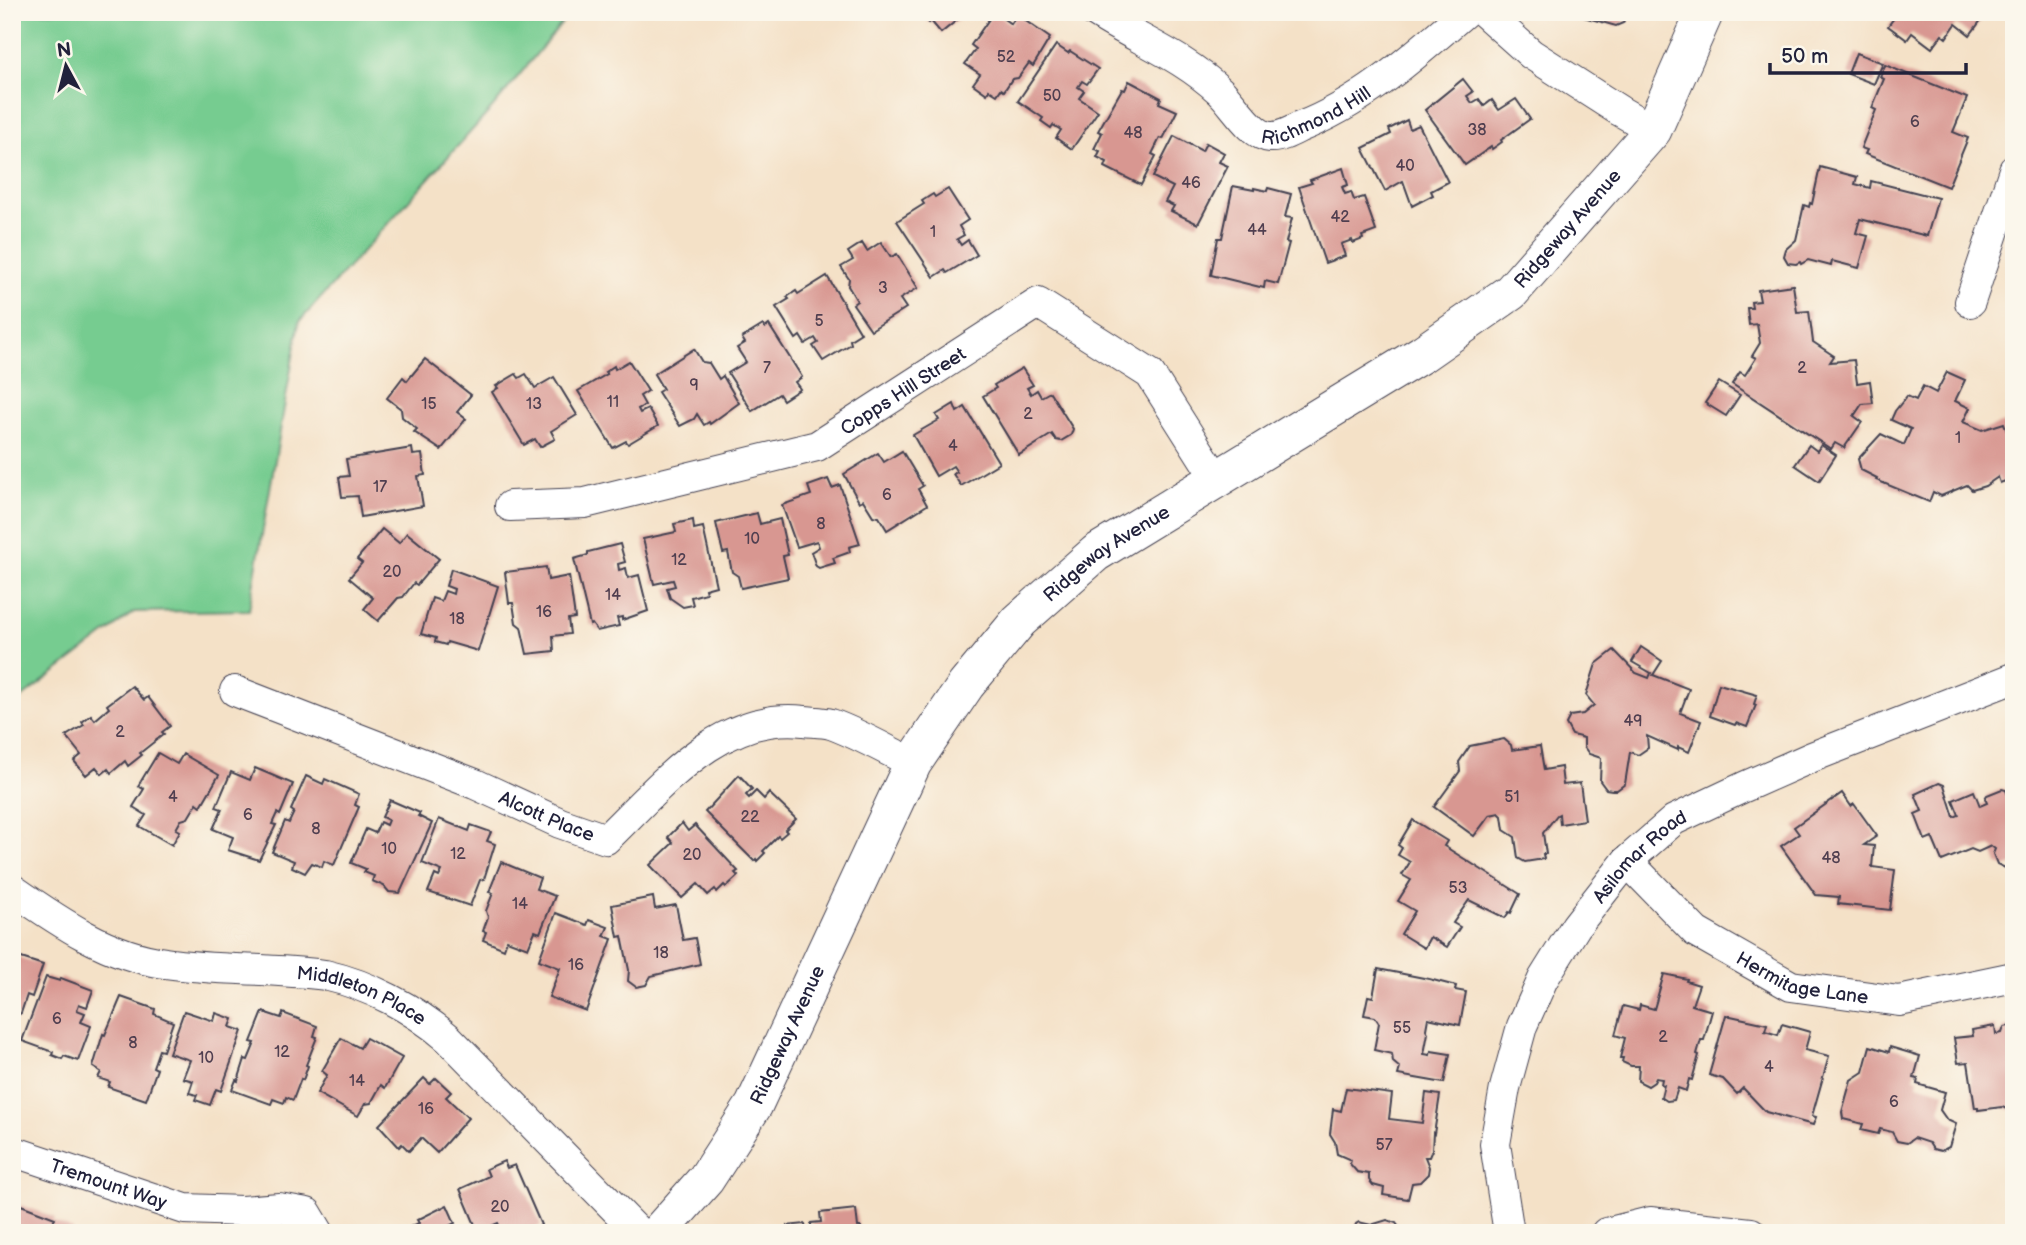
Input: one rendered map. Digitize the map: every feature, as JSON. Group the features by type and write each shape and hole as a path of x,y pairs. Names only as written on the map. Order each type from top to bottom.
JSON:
{"street":[{"name":"Richmond Hill","path":"1095,12 1121,29 1180,58 1222,93 1257,132 1270,137 1324,118 1381,82 1465,12"},
{"path":"1484,12 1531,54 1653,130"},
{"name":"Ridgeway Avenue","path":"658,1233 706,1179 754,1105 913,763 966,685 1019,621 1096,553 1422,354 1511,292 1653,130 1705,12"},
{"path":"1969,302 2014,170"},
{"name":"Copps Hill Street","path":"510,506 585,503 817,446 1038,303 1150,374 1216,478"},
{"name":"Asilomar Road","path":"1509,1233 1495,1144 1504,1088 1522,1026 1543,979 1576,926 1627,860 1674,820 1744,787 1812,757 2014,678"},
{"name":"Alcott Place","path":"235,691 475,784 560,823 606,839 683,763 709,745 742,728 785,719 829,724 913,763"},
{"name":"Hermitage Lane","path":"1627,860 1696,932 1790,986 1899,1001 2014,977"},
{"name":"Middleton Place","path":"12,889 63,924 111,948 137,957 164,963 325,975 345,980 394,1002 431,1024 448,1038 639,1233"},
{"name":"Tremount Way","path":"12,1151 186,1209 242,1211 279,1208 307,1213 319,1233"},
{"path":"1606,1233 1650,1222 1751,1233"}],"green space":[{"path":"12,12 571,12 493,107 299,322 249,610 134,612 12,705"}],"building":[{"path":"967,12 941,33 931,21 929,23 922,14"},
{"path":"994,12 1011,24 1017,15 1050,38 1033,66 1029,63 1018,78 1012,79 1004,91 1001,89 997,95 989,90 987,94 973,84 980,74 965,64 976,49 971,45"},
{"path":"1579,12 1627,12 1623,23 1616,26 1584,17 1585,15"},
{"path":"1888,12 1987,12 1970,35 1956,24 1946,38 1942,35 1932,48 1912,33 1907,40 1888,26 1894,18"},
{"path":"1056,45 1098,69 1087,84 1082,81 1078,87 1084,91 1079,98 1098,111 1072,149 1056,138 1061,130 1053,125 1051,128 1041,121 1043,118 1018,101"},
{"path":"1856,53 1883,63 1874,84 1848,74"},
{"path":"1885,65 1967,98 1953,132 1968,138 1948,187 1865,154 1867,150 1861,148 1876,110 1872,108 1884,79 1880,77"},
{"path":"1463,79 1473,92 1467,96 1472,103 1479,99 1484,106 1492,100 1499,110 1516,99 1530,119 1501,140 1502,142 1465,165 1425,110"},
{"path":"1129,81 1161,98 1159,103 1177,111 1152,154 1156,156 1141,185 1105,167 1107,162 1097,157 1100,151 1094,149 1102,133 1098,131"},
{"path":"1407,120 1410,129 1419,125 1448,182 1431,191 1433,195 1412,206 1403,181 1385,191 1363,148 1391,134 1389,129"},
{"path":"1174,136 1202,151 1206,143 1224,153 1219,162 1228,166 1198,224 1171,211 1174,206 1165,202 1173,187 1153,177"},
{"path":"1820,167 1857,177 1855,184 1870,188 1871,181 1938,198 1927,236 1860,219 1856,233 1868,236 1859,268 1832,261 1831,266 1808,260 1801,264 1788,263 1784,256 1786,249 1796,240 1804,205 1809,207 1810,203 1812,204"},
{"path":"1343,168 1348,185 1342,187 1345,194 1351,192 1354,200 1364,197 1376,231 1353,243 1352,240 1341,244 1345,256 1325,263 1299,187"},
{"path":"1233,186 1267,191 1268,188 1291,194 1285,217 1292,218 1286,242 1289,243 1278,284 1265,281 1264,288 1211,275"},
{"path":"948,189 968,220 959,226 964,235 957,239 961,245 968,240 977,255 947,273 945,270 934,277 897,221 924,204 922,201 933,194 935,197"},
{"path":"881,242 891,257 897,254 918,288 900,299 906,308 871,330 853,304 857,301 848,286 849,279 841,267 853,260 848,252 862,243 867,251"},
{"path":"827,276 861,333 850,340 851,344 823,361 813,346 818,343 815,338 805,344 800,336 796,339 776,307 796,291 798,294"},
{"path":"1793,285 1797,312 1809,311 1813,342 1834,356 1830,362 1854,360 1857,383 1870,381 1873,403 1862,404 1854,416 1862,422 1844,448 1835,443 1831,449 1732,384 1740,372 1745,375 1756,358 1752,356 1760,343 1757,324 1749,325 1747,308 1752,308 1751,302 1760,301 1758,290"},
{"path":"763,325 765,328 769,325 802,377 795,382 800,389 783,400 779,394 752,411 728,373 746,362 737,348 745,343 742,338"},
{"path":"694,349 702,362 709,363 719,379 723,376 739,403 710,424 709,422 704,425 697,414 694,419 680,426 658,392 663,389 654,374"},
{"path":"425,359 471,395 457,412 466,419 441,450 414,432 417,429 402,417 401,409 387,398 403,377 407,381"},
{"path":"629,361 648,391 640,396 645,405 638,409 640,413 648,409 658,426 628,444 626,441 613,448 578,391 607,374 605,372 614,366 615,369"},
{"path":"1022,368 1033,385 1027,388 1031,394 1037,390 1041,397 1050,392 1073,429 1071,435 1061,441 1056,440 1052,434 1019,455 983,396 996,388 994,385"},
{"path":"1947,372 1965,380 1955,401 1970,408 1963,422 1982,430 2004,423 2014,451 2014,478 2000,483 1998,477 1985,486 1972,490 1967,485 1941,496 1933,492 1929,502 1876,480 1877,478 1861,470 1858,459 1881,434 1904,445 1911,429 1891,420 1895,411 1907,396 1916,400 1923,386 1936,393"},
{"path":"516,374 519,378 526,374 535,388 554,377 577,415 551,431 555,439 540,447 535,439 524,445 492,392 498,388 496,386"},
{"path":"1719,382 1740,395 1726,416 1705,403"},
{"path":"954,404 957,412 965,407 999,463 961,486 953,474 957,472 953,466 936,476 913,435 939,420 936,415"},
{"path":"1809,445 1817,451 1821,445 1836,455 1819,481 1795,465"},
{"path":"412,448 413,455 422,454 425,475 418,476 423,506 361,517 358,496 342,497 339,477 349,476 346,459"},
{"path":"902,451 923,486 918,489 927,505 887,530 879,517 873,516 863,500 859,502 844,474 878,453 884,462"},
{"path":"828,479 832,488 840,485 860,544 849,547 850,552 833,558 835,563 819,568 811,552 819,547 817,541 797,547 782,505 811,495 808,486"},
{"path":"757,513 760,524 780,519 788,555 783,556 788,578 741,588 738,576 732,572 728,552 723,553 716,523"},
{"path":"693,520 694,529 703,527 716,586 705,589 706,593 691,597 693,605 683,607 670,598 667,588 675,586 673,580 654,584 643,539 676,532 674,524"},
{"path":"382,529 399,543 407,533 439,559 417,585 414,583 378,621 364,609 373,598 349,578 362,563 357,559"},
{"path":"620,544 625,562 618,564 619,570 626,568 628,578 639,575 648,611 622,620 622,617 617,618 619,626 597,631 590,625 574,559 588,555 588,552"},
{"path":"546,567 548,580 569,576 575,618 568,619 570,634 553,636 554,651 527,654 521,627 516,623 513,603 509,603 505,572"},
{"path":"451,569 498,586 478,651 447,642 446,645 435,642 436,638 421,634 432,598 441,601 445,591 453,594 454,589 446,586"},
{"path":"1641,647 1662,661 1653,675 1689,689 1680,713 1701,721 1689,752 1647,736 1648,748 1638,755 1630,752 1625,784 1617,790 1606,789 1600,781 1601,758 1589,754 1584,747 1584,738 1572,735 1566,724 1570,716 1583,714 1594,705 1586,695 1596,664 1614,650 1636,673 1649,678 1651,673 1632,662"},
{"path":"1719,684 1757,695 1747,727 1710,716"},
{"path":"132,686 144,700 148,697 170,726 128,766 125,761 111,773 108,769 102,774 96,767 86,775 74,761 81,755 66,736 84,725 82,722 91,715 95,720 109,708 107,705"},
{"path":"1504,739 1511,745 1512,750 1540,746 1544,770 1561,767 1563,785 1580,783 1585,820 1560,824 1559,814 1557,815 1543,833 1546,854 1543,854 1544,859 1525,862 1518,858 1515,837 1504,830 1499,813 1490,815 1474,836 1434,807 1460,771 1459,762 1470,746"},
{"path":"158,753 177,764 183,754 219,775 201,806 197,803 188,818 181,820 176,829 180,831 172,845 139,826 146,815 133,807 144,789 138,786"},
{"path":"255,768 293,784 280,815 277,813 272,824 276,825 259,860 228,850 233,837 213,829 222,809 216,807 231,772 250,780"},
{"path":"739,775 752,789 746,795 749,798 756,791 764,799 769,793 796,819 785,830 787,832 780,838 778,836 763,851 765,853 757,861 705,812"},
{"path":"306,776 323,784 325,779 359,794 355,805 359,807 334,865 324,861 322,867 312,863 305,873 292,867 294,861 272,852 285,821 289,823 294,812 291,810"},
{"path":"1939,783 1944,785 1954,817 1959,815 1953,800 1974,791 1980,806 1987,803 1987,795 2006,790 2014,809 2014,864 2005,868 1997,864 1993,854 1995,849 1991,846 1978,852 1971,849 1942,861 1932,837 1925,840 1915,814 1922,811 1915,794"},
{"path":"1842,793 1851,806 1854,804 1877,836 1864,845 1874,846 1872,867 1895,870 1890,910 1838,904 1839,897 1816,895 1781,846 1799,834 1794,827"},
{"path":"390,800 420,813 418,816 432,823 400,893 389,892 384,886 372,881 374,876 364,872 366,869 351,863 366,829 375,833 380,822 386,825 388,820 382,817"},
{"path":"439,819 469,831 471,825 491,832 487,841 495,844 484,879 480,880 470,906 428,892 435,875 439,877 442,871 422,863"},
{"path":"1413,820 1447,841 1444,846 1520,894 1511,913 1505,918 1469,900 1453,923 1460,927 1447,947 1430,937 1424,948 1401,934 1415,911 1398,901 1411,880 1402,875 1410,862 1398,855 1402,848 1398,845"},
{"path":"682,823 688,831 695,825 738,871 735,873 738,876 726,887 724,885 717,892 715,889 708,895 698,884 682,898 650,865 673,843 668,837"},
{"path":"501,862 540,878 536,889 555,896 540,933 535,931 528,948 507,940 504,949 483,940 488,917 486,911 493,893 489,892"},
{"path":"653,897 655,909 676,905 683,940 695,938 700,964 651,976 646,985 636,987 628,981 629,970 622,936 618,937 612,905"},
{"path":"556,913 587,925 589,920 608,927 604,936 612,939 586,1011 549,997 560,968 539,960"},
{"path":"12,955 43,965 32,997 27,995 21,1013 15,1017 13,1023"},
{"path":"1378,969 1456,986 1455,990 1466,992 1460,1025 1428,1018 1424,1054 1430,1055 1431,1051 1450,1054 1444,1083 1398,1075 1400,1068 1393,1062 1392,1054 1374,1050 1379,1023 1375,1017 1364,1015 1368,996 1373,997"},
{"path":"1664,974 1687,979 1686,981 1699,985 1692,1005 1712,1011 1704,1040 1701,1040 1692,1080 1689,1079 1686,1091 1678,1088 1674,1100 1667,1101 1661,1097 1664,1085 1661,1084 1662,1079 1656,1078 1648,1086 1638,1081 1639,1066 1622,1062 1623,1058 1620,1058 1625,1038 1615,1035 1623,1006 1639,1010 1640,1005 1654,1009"},
{"path":"46,977 60,981 61,978 93,990 87,1007 79,1004 77,1010 85,1013 81,1022 91,1026 78,1061 64,1056 62,1059 52,1055 53,1052 22,1041"},
{"path":"121,997 155,1009 154,1014 173,1022 163,1051 159,1050 153,1067 157,1069 146,1100 108,1087 110,1082 98,1078 101,1072 93,1067 103,1034 105,1035"},
{"path":"184,1011 214,1021 216,1013 233,1019 230,1027 242,1031 221,1091 216,1089 210,1105 195,1100 197,1095 189,1093 193,1081 183,1078 190,1060 169,1053"},
{"path":"263,1012 281,1018 283,1013 317,1026 314,1036 317,1037 303,1080 301,1079 293,1100 286,1097 284,1103 273,1099 271,1104 232,1090 255,1043 251,1042"},
{"path":"1726,1015 1767,1024 1765,1031 1778,1035 1782,1024 1810,1032 1805,1050 1829,1056 1812,1116 1816,1117 1813,1125 1766,1112 1743,1088 1737,1094 1723,1079 1709,1075"},
{"path":"2014,1025 2014,1111 2002,1107 1978,1110 1975,1108 1968,1062 1958,1063 1954,1038 1973,1036 1972,1030 1995,1026 1996,1034 2002,1033 2004,1027"},
{"path":"341,1038 360,1048 366,1038 402,1058 385,1088 381,1085 371,1103 365,1104 358,1116 317,1093 327,1075 322,1071"},
{"path":"1870,1046 1889,1052 1890,1047 1920,1056 1914,1078 1918,1079 1917,1084 1945,1092 1940,1110 1947,1120 1956,1124 1949,1147 1941,1151 1933,1149 1929,1143 1914,1138 1907,1143 1897,1141 1892,1132 1880,1129 1878,1134 1861,1130 1863,1124 1843,1119 1842,1112 1851,1080 1863,1072"},
{"path":"424,1078 430,1084 436,1078 451,1092 446,1097 468,1118 437,1153 421,1138 409,1151 402,1144 399,1147 379,1125"},
{"path":"1346,1088 1392,1094 1389,1119 1422,1123 1426,1093 1440,1095 1432,1150 1429,1157 1425,1157 1429,1167 1428,1174 1420,1182 1412,1183 1408,1199 1383,1195 1384,1188 1373,1185 1369,1174 1357,1172 1350,1164 1351,1160 1337,1154 1330,1134 1333,1109 1341,1111"},
{"path":"504,1161 507,1168 515,1165 541,1225 530,1233 503,1233 498,1223 478,1232 460,1189 489,1176 486,1169"},
{"path":"21,1205 55,1218 53,1222 73,1230 72,1233 12,1233 12,1222"},
{"path":"447,1205 455,1223 449,1226 451,1230 458,1227 461,1233 407,1233 405,1229 419,1223 417,1220"},
{"path":"856,1209 858,1227 861,1227 862,1233 811,1233 811,1223 821,1222 820,1213"},
{"path":"1387,1220 1396,1223 1403,1233 1353,1233 1359,1222 1371,1225"},
{"path":"805,1224 806,1233 787,1233 787,1226"}]}
